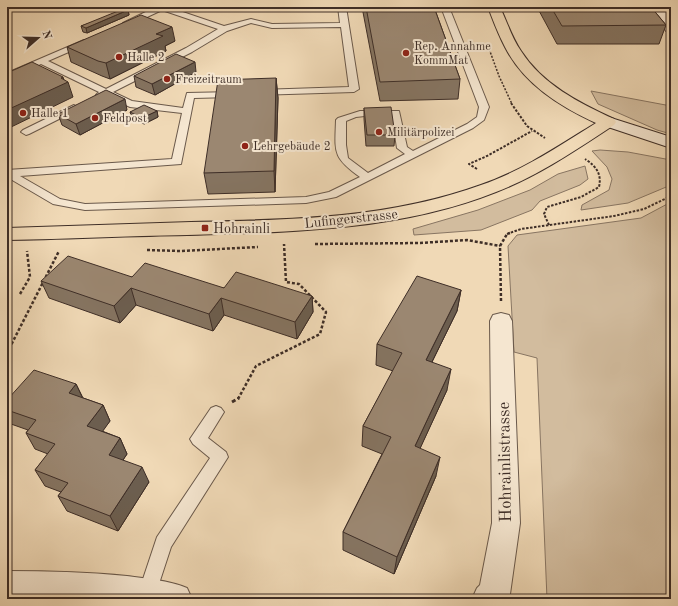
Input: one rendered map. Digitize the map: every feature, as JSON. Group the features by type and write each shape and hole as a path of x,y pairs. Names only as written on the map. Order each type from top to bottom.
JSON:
{"main road":[{"path":"494,7 519,60 532,76 569,102 608,122"},
{"name":"Lufingerstrasse","path":"7,234 260,226 346,220 396,214 444,203 489,188 534,168 608,122"}],"street":[{"path":"655,7 671,28"},
{"path":"608,122 671,143"},
{"name":"Hohrainlistrasse","path":"488,599 494,594 506,523 501,322"},
{"path":"7,586 56,586 146,594 176,599"}],"lane":[{"path":"119,26 162,7 224,29"},
{"path":"8,173 177,162 190,95 354,89 342,7"},
{"path":"8,173 57,202 85,207 313,199 332,195 470,126 482,118 484,107 445,7"},
{"path":"93,99 189,50 224,29 251,21 272,26 345,25"},
{"path":"7,76 90,39"},
{"path":"41,61 130,104 187,111"},
{"path":"26,132 79,106"},
{"path":"368,178 343,159 341,120 349,115 361,113 396,113 402,148 412,155"},
{"path":"146,594 163,543 220,457 198,439 216,412"}],"path":[{"path":"487,41 499,77 520,118 532,131 545,138"},
{"path":"477,169 469,164 487,156 532,131"},
{"path":"549,224 544,214 547,207 588,194 599,187 600,176 597,168 582,157"},
{"path":"501,322 500,246 506,234 521,229 549,224 614,216 644,209 671,196"},
{"path":"216,412 238,398 256,366 320,334 326,312 299,284 286,282 284,244"},
{"path":"20,294 30,277 27,251 29,247"},
{"path":"7,354 60,249"}],"shaded area":[{"path":"591,91 671,106 671,134 657,130 598,104"},
{"path":"600,150 628,152 671,160 671,185 628,203 581,210 582,205 609,190 612,179 607,167 592,151"},
{"path":"585,166 588,179 580,185 540,201 532,210 481,230 414,235 413,229 478,210 530,190 558,174"},
{"path":"671,202 671,254 667,268 671,270 671,599 547,599 537,358 514,352 508,246 517,235 641,218"}],"building":[{"name":"Rep. Annahme KommMat","path":"366,7 434,7 460,79 380,82"},
{"path":"551,7 651,7 666,25 562,26"},
{"path":"123,9 128,10 86,28 81,26"},
{"path":"141,15 172,27 156,34 163,36 106,63 67,47"},
{"path":"176,54 195,62 152,84 134,76"},
{"path":"32,62 63,77 61,78 68,82 7,110 7,73"},
{"name":"Lehrgebäude 2","path":"276,78 274,171 204,173 218,80"},
{"path":"106,90 125,99 76,124 58,114"},
{"path":"144,105 157,111 142,118 130,112"},
{"path":"391,107 395,135 367,135 364,108"},
{"path":"68,256 132,277 145,263 224,288 236,272 312,296 295,322 221,298 209,314 131,288 114,306 41,281"},
{"path":"417,276 461,290 426,360 451,369 415,446 440,457 397,557 343,532 391,437 363,426 402,353 377,344"},
{"path":"34,370 76,384 69,393 103,405 87,426 120,438 109,455 142,467 110,516 58,496 68,483 35,470 55,444 26,433 36,420 7,410 7,400"}],"place":[{"name":"Rep. Annahme KommMat","path":"406,53"},
{"name":"Halle 2","path":"119,57"},
{"name":"Freizeitraum","path":"167,79"},
{"name":"Halle 1","path":"23,113"},
{"name":"Feldpost","path":"95,118"},
{"name":"Militärpolizei","path":"379,132"},
{"name":"Lehrgebäude 2","path":"245,146"},
{"name":"Hohrainli","path":"205,228"}]}
